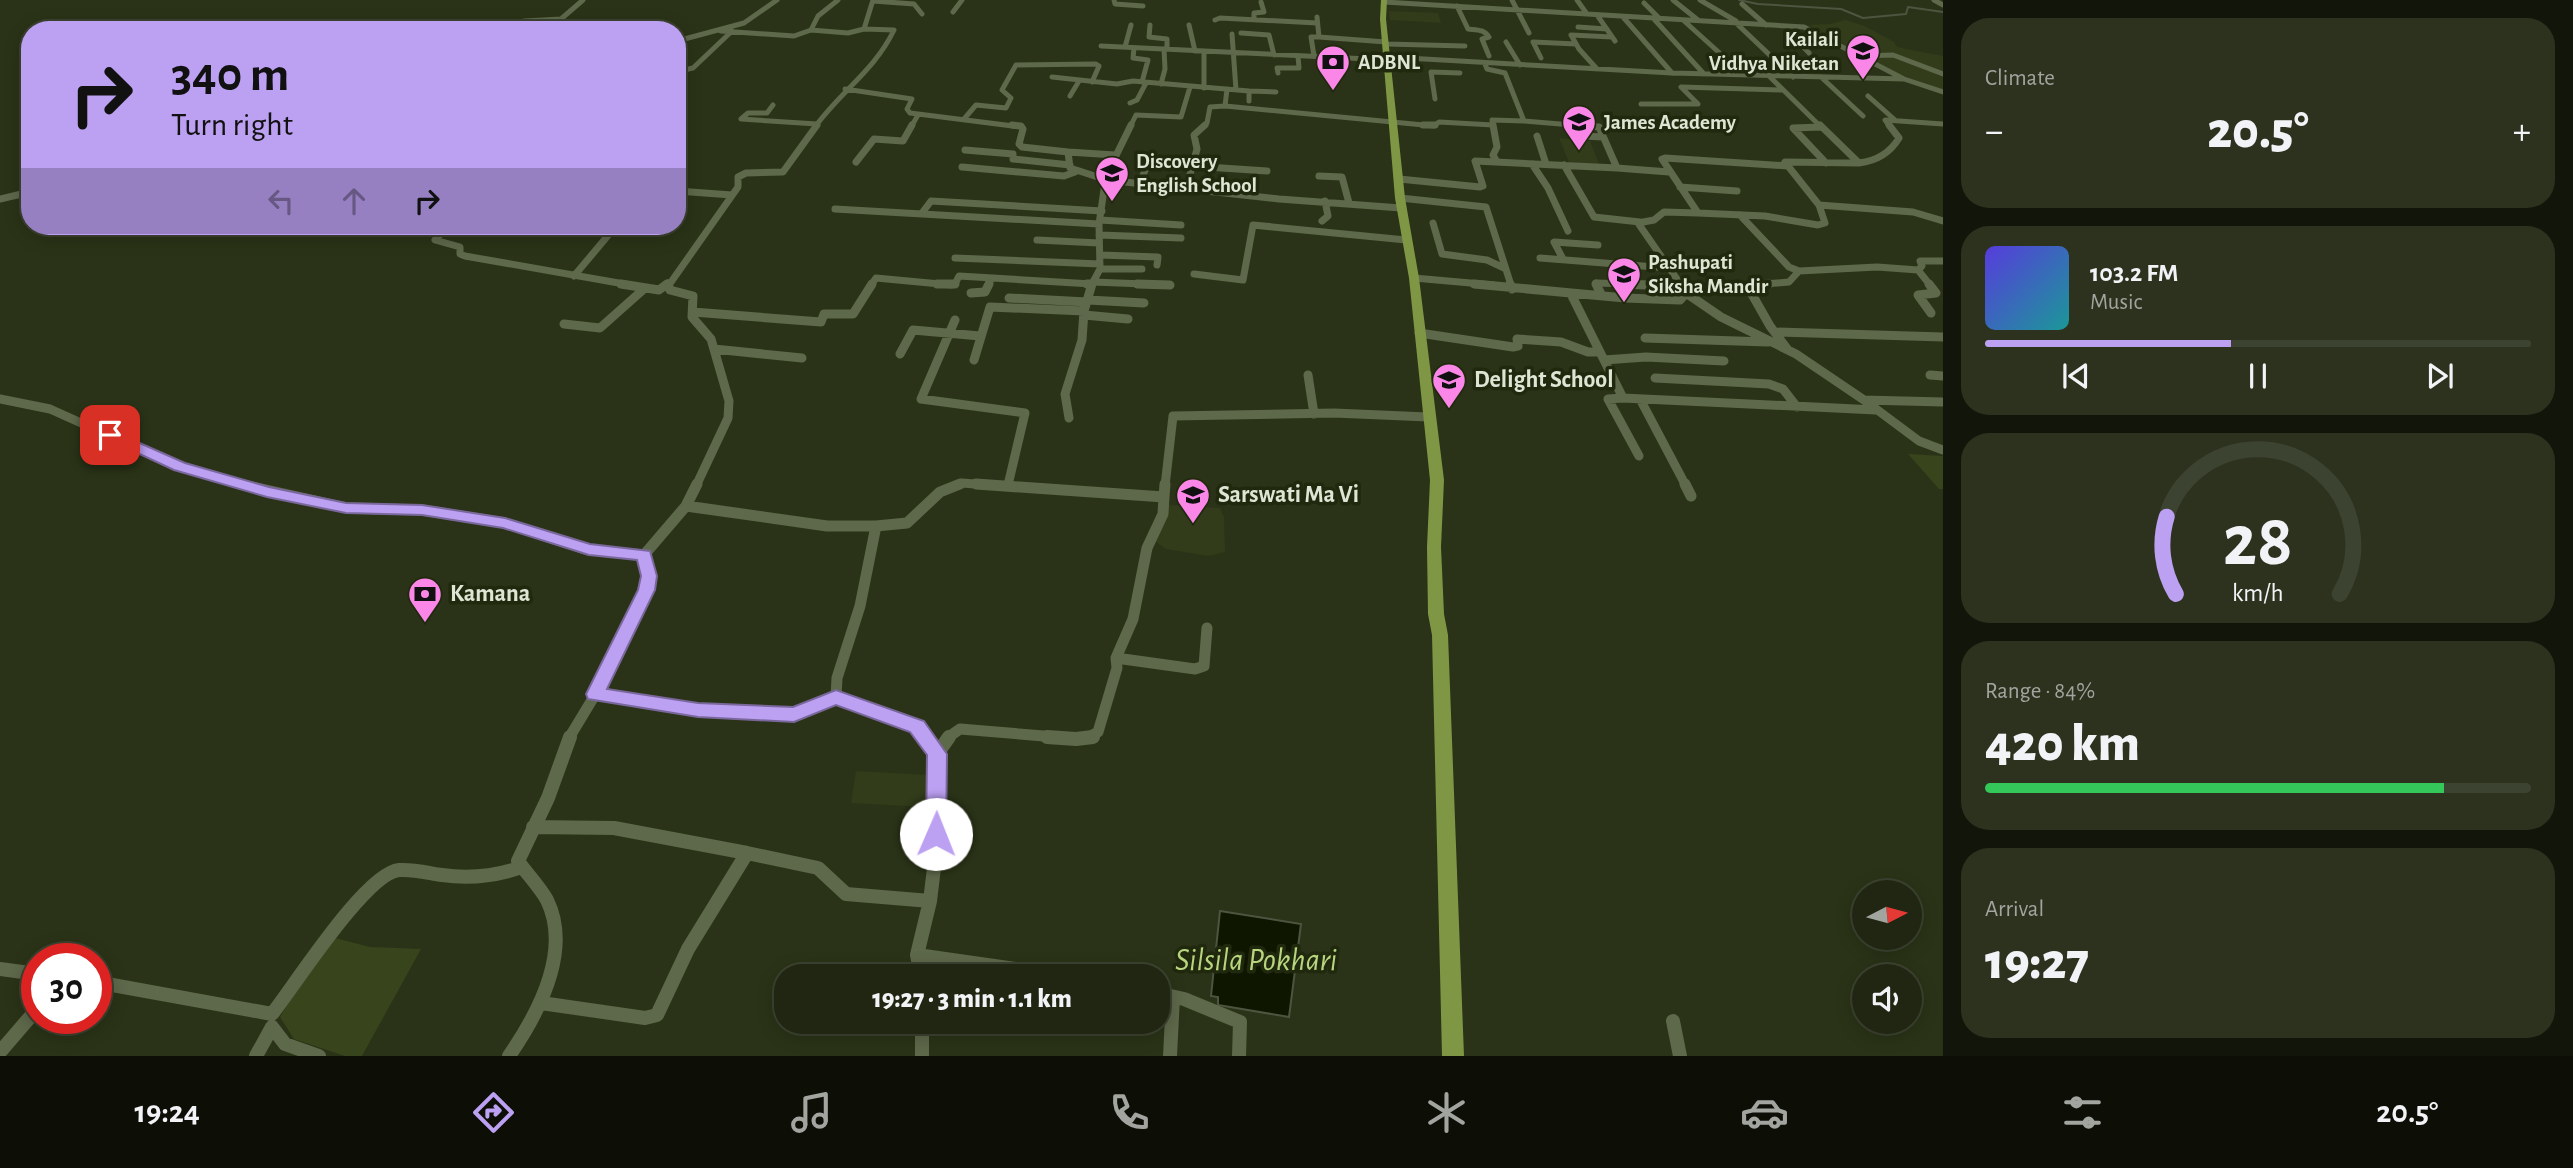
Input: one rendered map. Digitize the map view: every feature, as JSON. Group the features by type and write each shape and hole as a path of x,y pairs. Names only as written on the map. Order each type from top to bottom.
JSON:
{"main road":[{"path":"1384,1 1401,203 1414,278 1437,480 1434,547 1436,614 1441,648 1453,1056"}],"street":[{"path":"524,21 561,19 583,0"},
{"path":"686,39 721,30 764,11 777,0"},
{"path":"811,30 818,16 838,0"},
{"path":"953,12 962,0"},
{"path":"1114,0 1115,4 1143,6"},
{"path":"1512,0 1529,33"},
{"path":"1577,0 1587,14"},
{"path":"1673,0 1700,21"},
{"path":"1700,0 1736,22 1793,77"},
{"path":"1934,0 1943,5"},
{"path":"864,29 873,1 914,4 922,13"},
{"path":"1384,1 1811,29 1904,79 1943,92"},
{"path":"1255,19 1254,13 1264,12 1261,2"},
{"path":"1644,3 1704,74"},
{"path":"1452,4 1468,29 1483,30 1488,35 1489,37 1482,39 1487,63"},
{"path":"1742,4 1766,25"},
{"path":"1597,15 1614,39 1571,35 1597,69"},
{"path":"1623,17 1672,73"},
{"path":"1215,20 1317,20 1319,37"},
{"path":"1683,20 1744,75"},
{"path":"1125,47 1131,25"},
{"path":"1150,25 1149,37 1167,39 1166,69 1161,84"},
{"path":"1189,25 1195,51"},
{"path":"1578,27 1607,29"},
{"path":"440,235 435,240 460,247 460,254 645,288 659,290 668,284 732,195 741,174 783,172 845,89 866,74 886,47 894,30 864,29 843,33 811,30 794,36 721,30"},
{"path":"686,72 732,31"},
{"path":"1241,33 1269,35 1275,55"},
{"path":"1233,34 1236,90"},
{"path":"1314,56 1311,37 1387,51 1487,63 1672,73 1904,79"},
{"path":"1809,53 1798,40 1834,42"},
{"path":"1506,42 1520,65"},
{"path":"1541,58 1534,42 1576,44"},
{"path":"1101,46 1314,56 1465,46"},
{"path":"1130,103 1137,100 1144,83 1148,60 1133,58 1134,48"},
{"path":"1204,88 1205,52"},
{"path":"1860,56 1893,55 1943,74"},
{"path":"1279,73 1277,68 1280,67 1299,68 1298,56"},
{"path":"964,119 976,105 1006,108 1011,99 1002,90 1016,65 1051,66 1060,62 1097,61 1099,66 1092,82"},
{"path":"1435,99 1431,72 1462,76 1461,68 1487,63 1505,73 1524,121"},
{"path":"1066,79 1071,69"},
{"path":"1769,76 1859,163"},
{"path":"1052,77 1125,85 1128,81 1276,92"},
{"path":"1821,77 1863,116"},
{"path":"1070,96 1079,81"},
{"path":"1641,104 1698,104 1682,86 1782,90"},
{"path":"1069,418 1065,394 1082,340 1092,283 1100,263 1100,218 1107,172 1136,115 1181,117 1190,87"},
{"path":"845,89 912,99 907,111 919,115 1021,126 1023,129 1019,144 1022,147 1115,155"},
{"path":"1225,106 1227,89"},
{"path":"1249,91 1249,101"},
{"path":"1868,96 1895,120"},
{"path":"773,105 767,113 748,113 741,119 817,124"},
{"path":"1186,189 1197,149 1194,135 1207,123 1209,108 1225,106 1434,126 1439,122 1493,125"},
{"path":"856,162 874,139 903,141 919,115"},
{"path":"1497,162 1493,155 1497,147 1493,120 1524,121 1599,127 1617,168"},
{"path":"1564,165 1594,217 1640,222 1654,220 1664,212 1698,213 1765,216 1818,225 1825,223 1819,205 1785,162 1859,163 1879,159 1896,144 1898,135 1885,121 1943,124"},
{"path":"1821,127 1793,128 1826,163"},
{"path":"1537,136 1546,164"},
{"path":"1583,136 1603,137"},
{"path":"965,150 1013,154 1013,159 1072,169 1107,180 1186,189 1349,203 1486,207 1511,289"},
{"path":"1068,152 1072,169"},
{"path":"1698,213 1662,159 1788,166"},
{"path":"1140,183 1149,160"},
{"path":"1399,179 1480,187 1483,186 1475,161 1669,172"},
{"path":"1532,164 1548,188 1568,231"},
{"path":"1192,166 1267,171"},
{"path":"962,167 1064,176 1072,169"},
{"path":"1319,176 1342,177 1349,203"},
{"path":"1680,187 1737,191"},
{"path":"686,192 732,195"},
{"path":"0,199 21,194"},
{"path":"922,213 931,201 1181,225"},
{"path":"1322,221 1328,216 1325,201"},
{"path":"1819,205 1913,212 1943,221"},
{"path":"835,209 1100,218"},
{"path":"1740,215 1788,267 1799,271 1877,267 1918,270 1936,293 1918,295 1931,313"},
{"path":"1640,222 1682,293"},
{"path":"1433,223 1442,254 1487,260 1503,268"},
{"path":"1194,274 1243,280 1253,225 1406,240"},
{"path":"574,276 608,235"},
{"path":"1037,240 1181,238"},
{"path":"1563,260 1553,242 1598,245"},
{"path":"1100,263 1158,257 1157,265"},
{"path":"955,258 1100,263 1142,269"},
{"path":"1540,258 1668,268"},
{"path":"1918,270 1922,266 1920,261 1925,259 1943,261"},
{"path":"1799,271 1789,282 1754,285 1749,289 1772,333 1788,350 1864,400 1919,442 1943,450"},
{"path":"693,312 821,322 824,314 828,312 853,314 876,278 951,285 955,284 959,276 1170,285"},
{"path":"1414,278 1602,296 1682,293"},
{"path":"971,293 985,292 991,279"},
{"path":"1602,296 1596,283 1682,293 1745,329 1772,333 1943,337"},
{"path":"644,555 686,506 728,418 729,401 711,339 694,322 693,296 690,293 670,290 668,284"},
{"path":"564,324 600,328 645,288"},
{"path":"1571,294 1623,398"},
{"path":"1009,298 1086,307 1128,319"},
{"path":"974,360 990,306 1086,307 1144,303"},
{"path":"955,320 921,399 1025,413 1008,485"},
{"path":"1745,329 1772,333"},
{"path":"900,354 913,330 980,336"},
{"path":"1419,333 1513,347 1518,346 1517,339 1561,341 1602,356 1724,361"},
{"path":"1645,338 1741,343 1772,333"},
{"path":"714,349 802,358"},
{"path":"1308,375 1314,414"},
{"path":"1930,375 1943,376"},
{"path":"1655,378 1769,384 1783,389 1797,407"},
{"path":"1639,456 1608,398 1876,410"},
{"path":"0,399 50,409 180,467 267,492 346,508 422,510 505,523 589,550 644,555"},
{"path":"1640,399 1691,496"},
{"path":"1864,400 1943,402"},
{"path":"918,964 916,955 930,901 935,860 937,754 948,737 960,729 1091,738 1098,732 1116,668 1116,658 1133,618 1146,548 1163,514 1173,416 1314,414 1428,417"},
{"path":"686,506 827,526 876,526 907,523 940,492 951,485 962,483 1164,497"},
{"path":"836,697 836,678 860,606 876,526"},
{"path":"509,1056 541,1003 555,935 548,902 518,862 548,798 569,738 595,694 647,590 649,576 644,555"},
{"path":"1116,658 1195,669 1204,666 1207,628"},
{"path":"595,694 698,710 794,715 836,697 917,726 937,754"},
{"path":"533,827 561,825 628,830 818,868 846,894 930,901"},
{"path":"541,1003 645,1018 657,1015 688,949 747,853"},
{"path":"256,1056 272,1020 334,931 380,877 392,871 416,870 443,876 499,876 522,867"},
{"path":"916,955 980,964"},
{"path":"0,969 21,972"},
{"path":"112,985 272,1020"},
{"path":"1170,996 1240,1022 1239,1056"},
{"path":"1170,1056 1173,997"},
{"path":"272,1020 276,1036 294,1049 319,1056"},
{"path":"1673,1021 1680,1056"},
{"path":"0,1052 21,1028"},
{"path":"922,1034 922,1056"}],"shaded area":[{"path":"1389,11 1438,13 1441,23 1390,20"},
{"path":"1845,20 1865,26 1894,42 1897,47 1943,56 1943,91 1900,75 1809,25"},
{"name":"James Academy","path":"1559,138 1590,141 1599,164 1569,162"},
{"path":"1908,454 1943,456 1943,489 1939,489"},
{"name":"Sarswati Ma Vi","path":"1169,505 1220,508 1224,517 1225,552 1208,556 1166,549 1156,542"},
{"path":"856,771 929,775 925,807 851,803"},
{"path":"335,938 370,947 421,949 362,1056 345,1056 294,1039 280,1017 305,976"}],"water":[{"name":"Silsila Pokhari","path":"1220,911 1301,924 1289,1017 1218,1005 1218,997 1211,996"}],"waterway":[{"path":"1739,0 1758,4 1841,9 1863,18 1906,14 1908,7 1943,12"}],"place":[{"name":"Kailali Vidhya Niketan","path":"1863,81"},
{"name":"ADBNL","path":"1333,92"},
{"name":"James Academy","path":"1579,152"},
{"name":"Discovery English School","path":"1112,203"},
{"name":"Pashupati Siksha Mandir","path":"1624,304"},
{"name":"Delight School","path":"1449,410"},
{"name":"Sarswati Ma Vi","path":"1193,525"},
{"name":"Kamana","path":"425,624"}],"route":[{"path":"110,435 180,467 223,477 267,492 346,508 422,510 505,523 589,550 644,555 649,576 647,590 595,694 698,710 794,715 836,697 917,726 937,754 936,834"}]}
